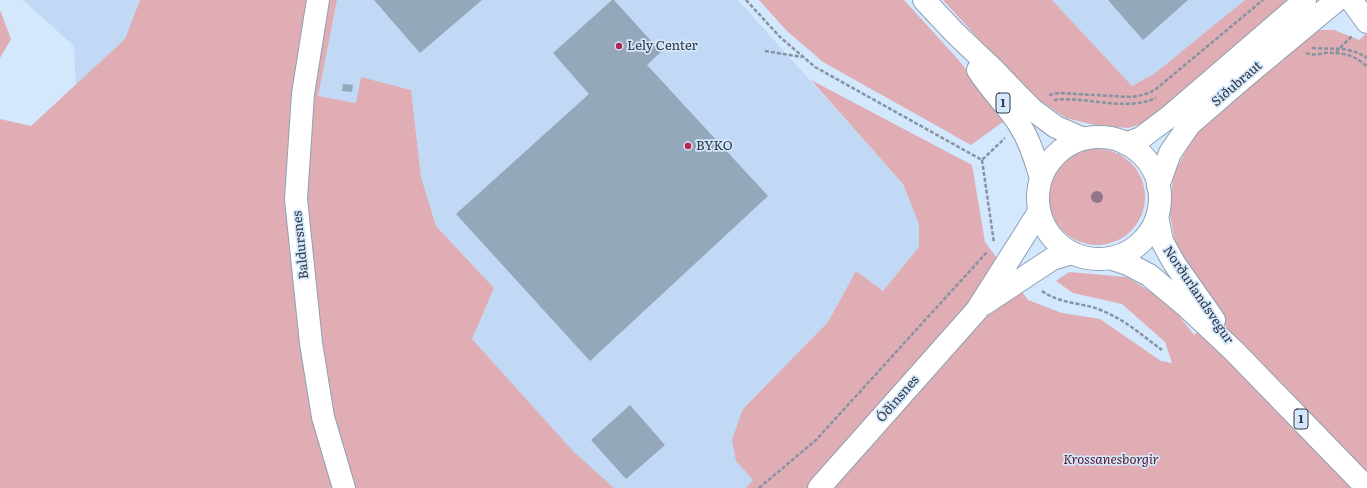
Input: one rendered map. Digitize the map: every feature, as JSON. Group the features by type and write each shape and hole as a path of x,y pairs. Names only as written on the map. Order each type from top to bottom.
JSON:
{"main road":[{"name":"Baldursnes","path":"318,0 303,94 296,198 312,343 323,417 344,488"},
{"name":"1","path":"924,0 955,33 1033,110 1056,127 1084,139"},
{"name":"Síðubraut","path":"1126,144 1141,138 1169,117 1305,0"},
{"name":"Síðubraut","path":"1158,186 1170,153 1189,125 1337,0"},
{"path":"1351,0 1367,22"},
{"name":"1","path":"955,33 985,81 1019,124 1032,148 1041,178"},
{"name":"Norðurlandsvegur","path":"1105,137 1126,144 1137,151 1147,161 1154,173 1158,186 1159,201 1157,216 1150,231 1139,244 1126,252 1110,258 1097,259 1072,253 1060,246 1051,236 1039,212 1038,195 1041,178 1051,161 1065,147 1084,139 1105,137"},
{"name":"Óðinsnes","path":"819,488 977,310 1039,212"},
{"name":"Norðurlandsvegur","path":"1157,216 1162,241 1174,264 1234,351"},
{"name":"Óðinsnes","path":"977,310 1052,259 1072,253"},
{"name":"Norðurlandsvegur","path":"1110,258 1128,264 1149,275 1234,351 1367,488"}],"path":[{"path":"746,0 780,38 815,67 982,160"},
{"path":"1045,96 1059,93 1131,97 1149,93 1156,89 1263,0"},
{"path":"765,51 803,57"},
{"path":"1047,101 1058,100 1136,103 1145,102 1159,97"},
{"path":"982,160 1008,135"},
{"path":"982,160 994,244"},
{"path":"759,488 816,440 989,250"},
{"path":"1037,287 1048,295 1064,302 1102,310 1123,320 1162,350"}],"shaded area":[{"path":"23,0 140,0 125,39 76,86 74,46"},
{"path":"337,0 738,0 903,184 919,224 919,247 883,291 856,272 828,322 743,409 736,461 754,481 746,488 614,488 573,451 472,339 494,288 436,226 421,177 411,90 361,77 357,103 318,96"},
{"path":"1052,0 1245,0 1154,74 1132,86"}],"green space":[{"path":"140,0 337,0 318,96 356,103 361,77 411,90 421,177 436,226 494,288 472,339 573,451 614,488 0,488 0,119 31,126 125,39"},
{"path":"759,0 904,0 955,56 1007,119 971,145 823,62 787,31"},
{"path":"943,0 1052,0 1132,86 1154,74 1245,0 1297,0 1158,118 1129,128 1099,126 1066,118 1026,91"},
{"path":"0,10 11,39 0,58"},
{"name":"Krossanesborgir","path":"1313,30 1334,30 1359,40 1367,33 1367,488 746,488 753,480 736,461 732,440 743,409 828,322 856,271 883,291 919,247 919,224 903,184 811,80 972,165 985,242 1028,300 1062,313 1100,319 1161,361 1172,363 1165,342 1122,304 1073,293 1056,281 1069,272 1127,277 1170,304 1194,335 1221,315 1175,243 1169,208 1174,173 1195,134"},
{"path":"1097,149 1116,152 1131,163 1142,178 1145,197 1142,216 1131,231 1116,242 1097,245 1078,242 1063,231 1052,216 1049,197 1052,178 1063,163 1078,152"}],"building":[{"path":"374,0 482,0 420,53"},
{"path":"612,0 614,0 661,52 647,65 768,196 590,361 456,214 589,94 553,53"},
{"path":"1108,0 1188,0 1143,40"},
{"path":"343,84 353,85 352,92 342,91"},
{"path":"630,405 665,445 626,479 591,440"}],"place":[{"name":"Lely Center","path":"619,46"},
{"name":"BYKO","path":"688,146"}]}
